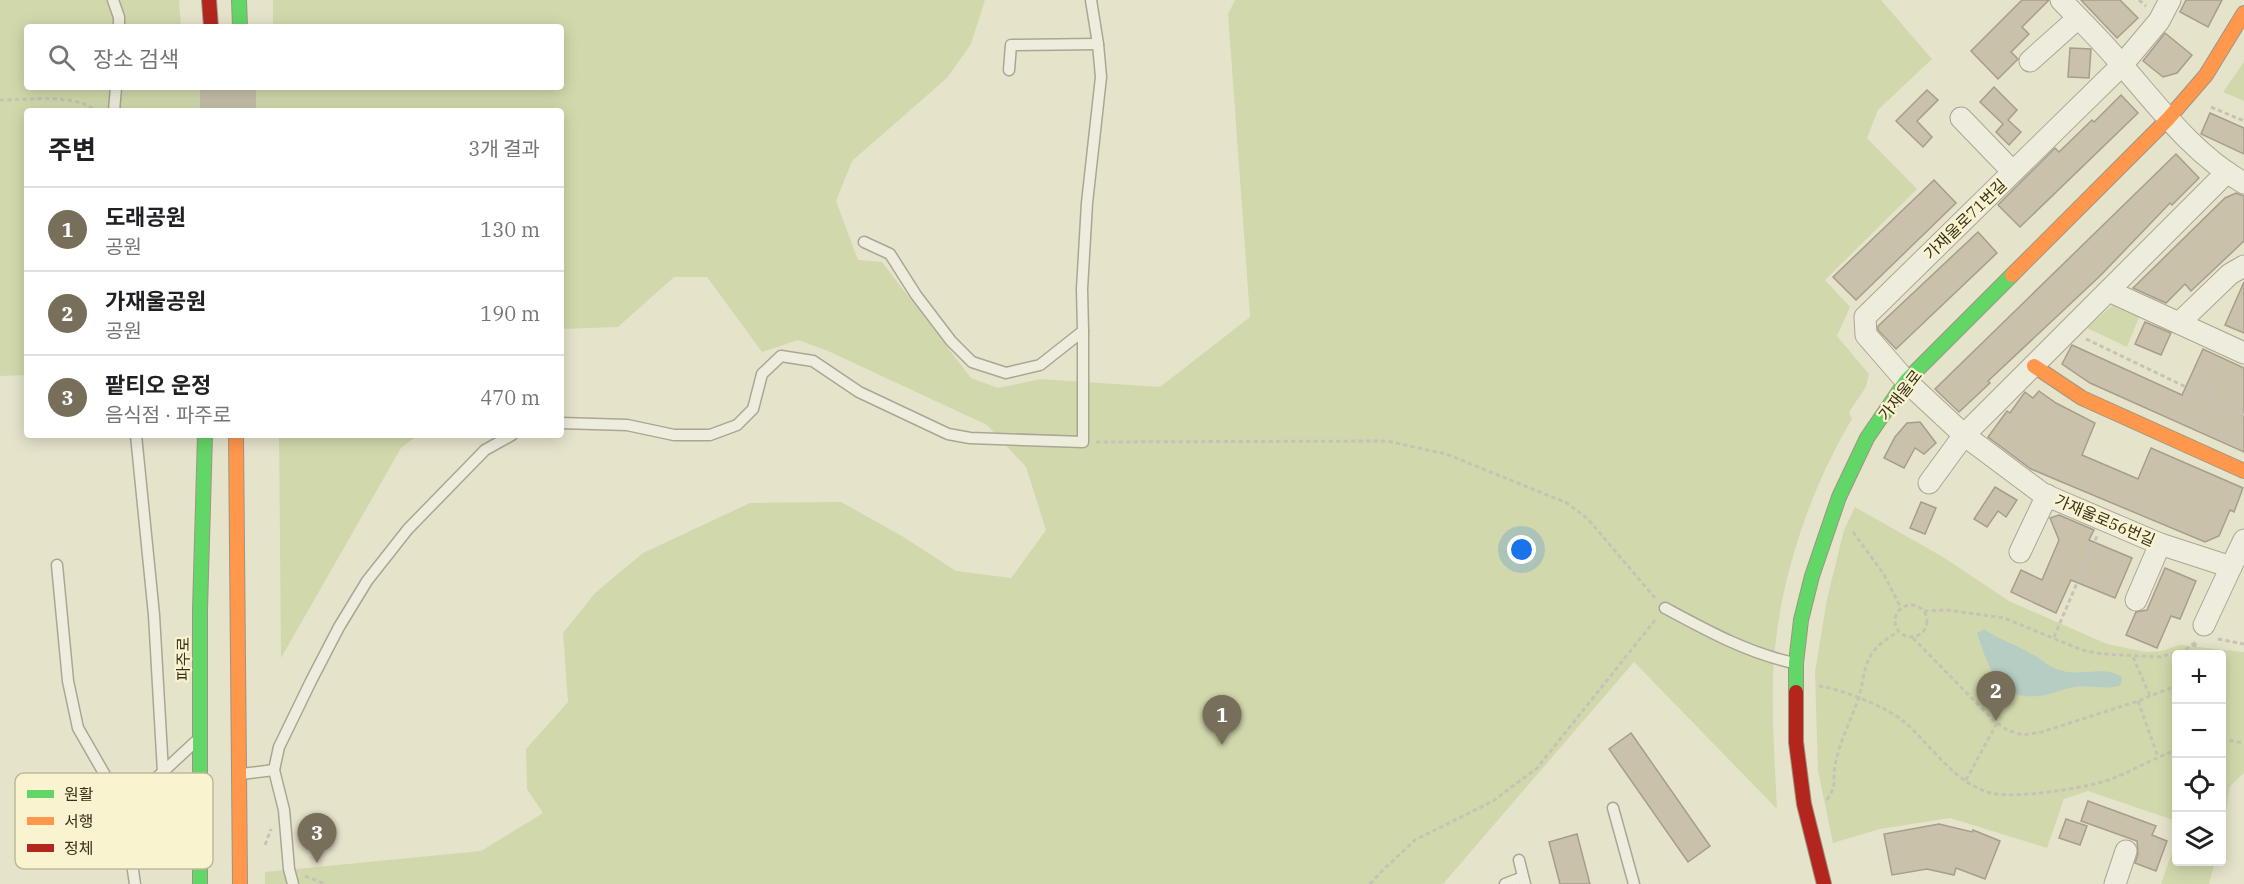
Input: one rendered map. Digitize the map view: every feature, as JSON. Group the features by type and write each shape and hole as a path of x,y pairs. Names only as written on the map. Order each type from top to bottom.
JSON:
{"street":[{"path":"209,0 211,24"},
{"path":"239,0 240,24"},
{"path":"1929,483 1964,435 2068,331 2235,177 2217,166 2168,119 2122,65 2061,0"},
{"name":"가재울로71번길","path":"1906,381 1866,335 1865,316 2122,65 2160,21 2170,0"},
{"name":"가재울로","path":"1824,884 1804,804 1796,742 1796,663 1801,620 1812,576 1839,497 1867,438 1906,381 2168,119 2206,75 2244,13"},
{"path":"2030,61 2078,18"},
{"path":"1961,118 2013,172"},
{"path":"2179,323 2230,274 2244,266"},
{"path":"2109,291 2244,352"},
{"path":"2034,366 2082,398 2244,471"},
{"name":"가재울로56번길","path":"1906,381 1964,435 2047,495 2160,544 2231,567"},
{"name":"파주로","path":"200,773 200,610 206,438"},
{"path":"236,438 240,884"},
{"path":"2020,552 2047,495"},
{"path":"2206,635 2231,567 2244,540"},
{"path":"2136,600 2160,544"},
{"path":"2115,884 2126,851"}],"lane":[{"path":"113,0 119,24"},
{"path":"564,423 627,425 674,435 710,435 737,425 753,409 762,374 781,356 813,361 859,392 948,434 970,438 1083,442 1082,289 1087,203 1101,77 1091,0"},
{"path":"1009,70 1011,45 1098,45"},
{"path":"114,108 116,90"},
{"path":"864,242 890,254 916,295 951,340 972,362 1006,373 1040,365 1083,331"},
{"path":"136,438 154,615 162,772"},
{"path":"293,884 289,869 284,810 274,770 279,747 339,627 367,581 408,530 485,450 507,438"},
{"path":"57,565 68,681 78,728 104,773"},
{"path":"1665,608 1722,638 1772,658 1796,663"},
{"path":"162,772 200,738"},
{"path":"239,774 274,770"},
{"path":"1613,808 1634,884"},
{"path":"1505,884 1524,880 1520,860"},
{"path":"133,869 135,884"}],"path":[{"path":"2187,97 2244,121"},
{"path":"0,100 65,99 92,108"},
{"path":"2068,331 2244,416"},
{"path":"1083,442 1387,441 1446,454 1567,503 1588,519 1665,608 1537,768 1493,801 1415,840 1370,884"},
{"path":"1832,517 1850,529 1868,550 1893,590 1901,608"},
{"path":"2054,637 2104,520"},
{"path":"1913,638 1919,636 1926,627 1927,616 1916,605 1901,608 1895,617 1898,632 1913,638 1997,723 2007,730 2023,735 2042,732 2138,701 2172,687"},
{"path":"1924,611 1947,610 2004,618 2082,650 2133,657 2160,657 2184,650 2206,635 2244,644"},
{"path":"1804,804 1827,800 1836,787 1835,768 1844,735 1859,698 1862,675 1873,652 1885,640 1898,632"},
{"path":"2133,657 2150,696"},
{"path":"1796,684 1824,687 1859,698 1902,720 1939,759 1966,780 1991,793 2022,794 2058,790 2111,779 2172,752"},
{"path":"2138,701 2158,757"},
{"path":"1966,780 1997,723"},
{"path":"2226,739 2244,743"},
{"path":"264,847 271,830 271,819"},
{"path":"289,869 326,884"}],"green space":[{"path":"0,0 179,0 181,24 24,24 24,90 564,90 564,24 273,24 273,0 985,0 971,44 947,78 852,161 836,201 858,260 882,262 971,378 998,388 1040,379 1160,387 1250,317 1228,14 1235,0 1881,0 1932,59 1878,110 1867,138 1917,189 1825,280 1850,307 1837,336 1869,374 1866,387 1849,412 1852,419 1821,479 1796,545 1787,579 1775,647 1773,680 1777,809 1634,662 1443,884 265,884 265,872 481,851 543,813 527,789 526,749 568,702 563,633 595,593 643,553 750,503 841,502 902,536 956,571 1011,578 1046,530 1026,467 987,425 828,351 798,340 762,352 707,277 674,277 618,327 564,329 564,108 24,108 24,375 0,376"},
{"path":"2244,62 2244,101 2223,92"},
{"path":"2115,303 2140,315 2127,347 2087,328"},
{"path":"279,438 414,438 401,448 281,658"},
{"path":"1855,507 1943,557 2009,601 2107,644 2146,652 2162,651 2180,645 2226,650 2172,650 2172,820 2088,791 2064,799 2047,848 1950,818 1880,829 1833,843 1818,771 1815,672 1827,599 1844,530"},
{"path":"2226,650 2244,652 2244,773 2230,786 2226,813"},
{"path":"2172,852 2172,866 2214,866 2209,884 2161,884"}],"shaded area":[{"path":"1984,629 2058,670 2108,672 2122,677 2121,685 2075,687 2038,696 2012,693 1996,678 1985,657 1977,633"}],"building":[{"path":"2022,0 2049,0 2022,27 2029,34 2011,52 2018,59 1998,79 1971,51"},
{"path":"2081,0 2120,0 2138,18 2117,38"},
{"path":"2186,0 2222,0 2208,27 2180,12"},
{"path":"2165,33 2192,55 2177,73 2163,77 2143,61"},
{"path":"2070,48 2091,49 2089,78 2068,77"},
{"path":"1994,87 2017,110 2008,120 2021,132 2009,145 1996,132 2003,124 1980,102"},
{"path":"1927,90 1938,100 1917,121 1932,137 1923,147 1896,121"},
{"path":"2121,95 2138,113 2020,227 1998,205 2055,148 2059,152"},
{"path":"2210,113 2244,128 2244,154 2201,134"},
{"path":"2176,154 2199,178 2172,205 2170,203 2101,275 1988,381 1990,383 1959,412 1935,389"},
{"path":"1934,180 1956,203 1856,300 1833,277"},
{"path":"2236,193 2244,196 2244,241 2191,291 2185,284 2166,303 2133,288 2225,198"},
{"path":"1978,232 1997,253 1896,349 1878,330 1878,326"},
{"path":"2244,282 2244,333 2225,325"},
{"path":"2145,322 2171,333 2161,355 2135,344"},
{"path":"2072,345 2182,395 2203,349 2244,368 2244,452 2090,383 2062,364"},
{"path":"2039,391 2056,403 2095,423 2082,455 2138,479 2151,448 2243,488 2234,512 2230,510 2219,536 2205,542 2031,469 1988,437 2007,411 2010,413 2025,392 2033,398"},
{"path":"1920,422 1936,443 1924,454 1915,448 1904,468 1884,458 1895,437 1907,423"},
{"path":"1995,487 2017,500 2006,517 1998,511 1987,527 1974,519"},
{"path":"1921,502 1936,508 1925,534 1910,528"},
{"path":"2059,515 2094,530 2089,540 2132,558 2115,598 2071,580 2056,613 2011,592 2021,570 2042,580 2059,540 2050,518"},
{"path":"2165,568 2196,581 2180,619 2171,616 2157,648 2126,635 2136,612 2147,610"},
{"path":"1631,733 1710,846 1688,862 1609,749"},
{"path":"2088,801 2156,826 2152,835 2167,841 2156,871 2135,863 2138,854 2137,841 2081,821"},
{"path":"2066,819 2087,826 2080,845 2059,838"},
{"path":"1939,824 1972,832 1973,830 2000,841 1985,879 1956,868 1954,875 1927,869 1892,875 1884,834"},
{"path":"1577,834 1590,884 1560,884 1549,842"}],"tunnel":[{"path":"215,90 215,108"},
{"path":"241,90 241,108"}],"traffic: fast":[{"path":"239,0 240,24"},
{"path":"1796,692 1796,663 1801,620 1812,576 1839,497 1867,438 1906,381 2012,275"},
{"path":"200,773 200,610 205,438"},
{"path":"200,869 200,884"}],"traffic: slow":[{"path":"2012,275 2168,119 2206,75 2244,13"},
{"path":"2034,366 2082,398 2244,471"},
{"path":"236,438 240,884"}],"traffic: jam":[{"path":"209,0 211,24"},
{"path":"1796,692 1796,742 1804,804 1824,884"}],"place":[{"name":"가재울공원","path":"1996,721"},
{"name":"도래공원","path":"1222,745"},
{"name":"팥티오 운정","path":"317,863"}]}
